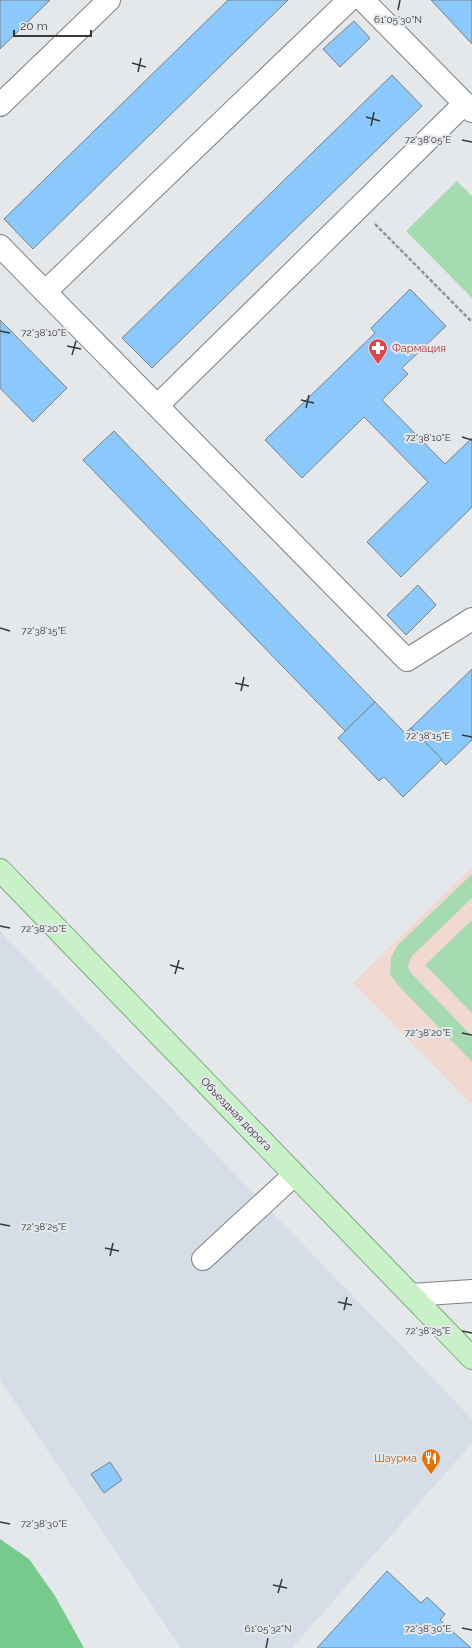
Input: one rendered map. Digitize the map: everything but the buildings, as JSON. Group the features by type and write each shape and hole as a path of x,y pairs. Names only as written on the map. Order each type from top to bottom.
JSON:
{"main road":[{"name":"Объездная дорога","path":"0,870 472,1358"}],"lane":[{"path":"0,105 109,0"},
{"path":"45,292 349,0"},
{"path":"158,405 359,207 468,107 363,0"},
{"path":"0,246 158,405 407,660 472,618"},
{"path":"203,1259 294,1175"},
{"path":"411,1295 472,1291"}],"path":[{"path":"359,207 472,322"}],"shaded area":[{"path":"472,867 472,1105 353,983"},
{"path":"0,931 472,1419 472,1443 292,1648 181,1648 0,1380"}],"green space":[{"path":"457,181 472,196 472,298 406,231"},
{"path":"472,874 472,898 412,956 408,965 412,974 472,1036 472,1062 398,985 390,974 391,958 398,945"},
{"path":"472,920 472,1013 425,965"},
{"path":"0,1539 29,1559 55,1596 84,1648 0,1648"}],"place":[{"name":"Фармация","path":"378,365"},
{"name":"Шаурма","path":"431,1475"}]}
